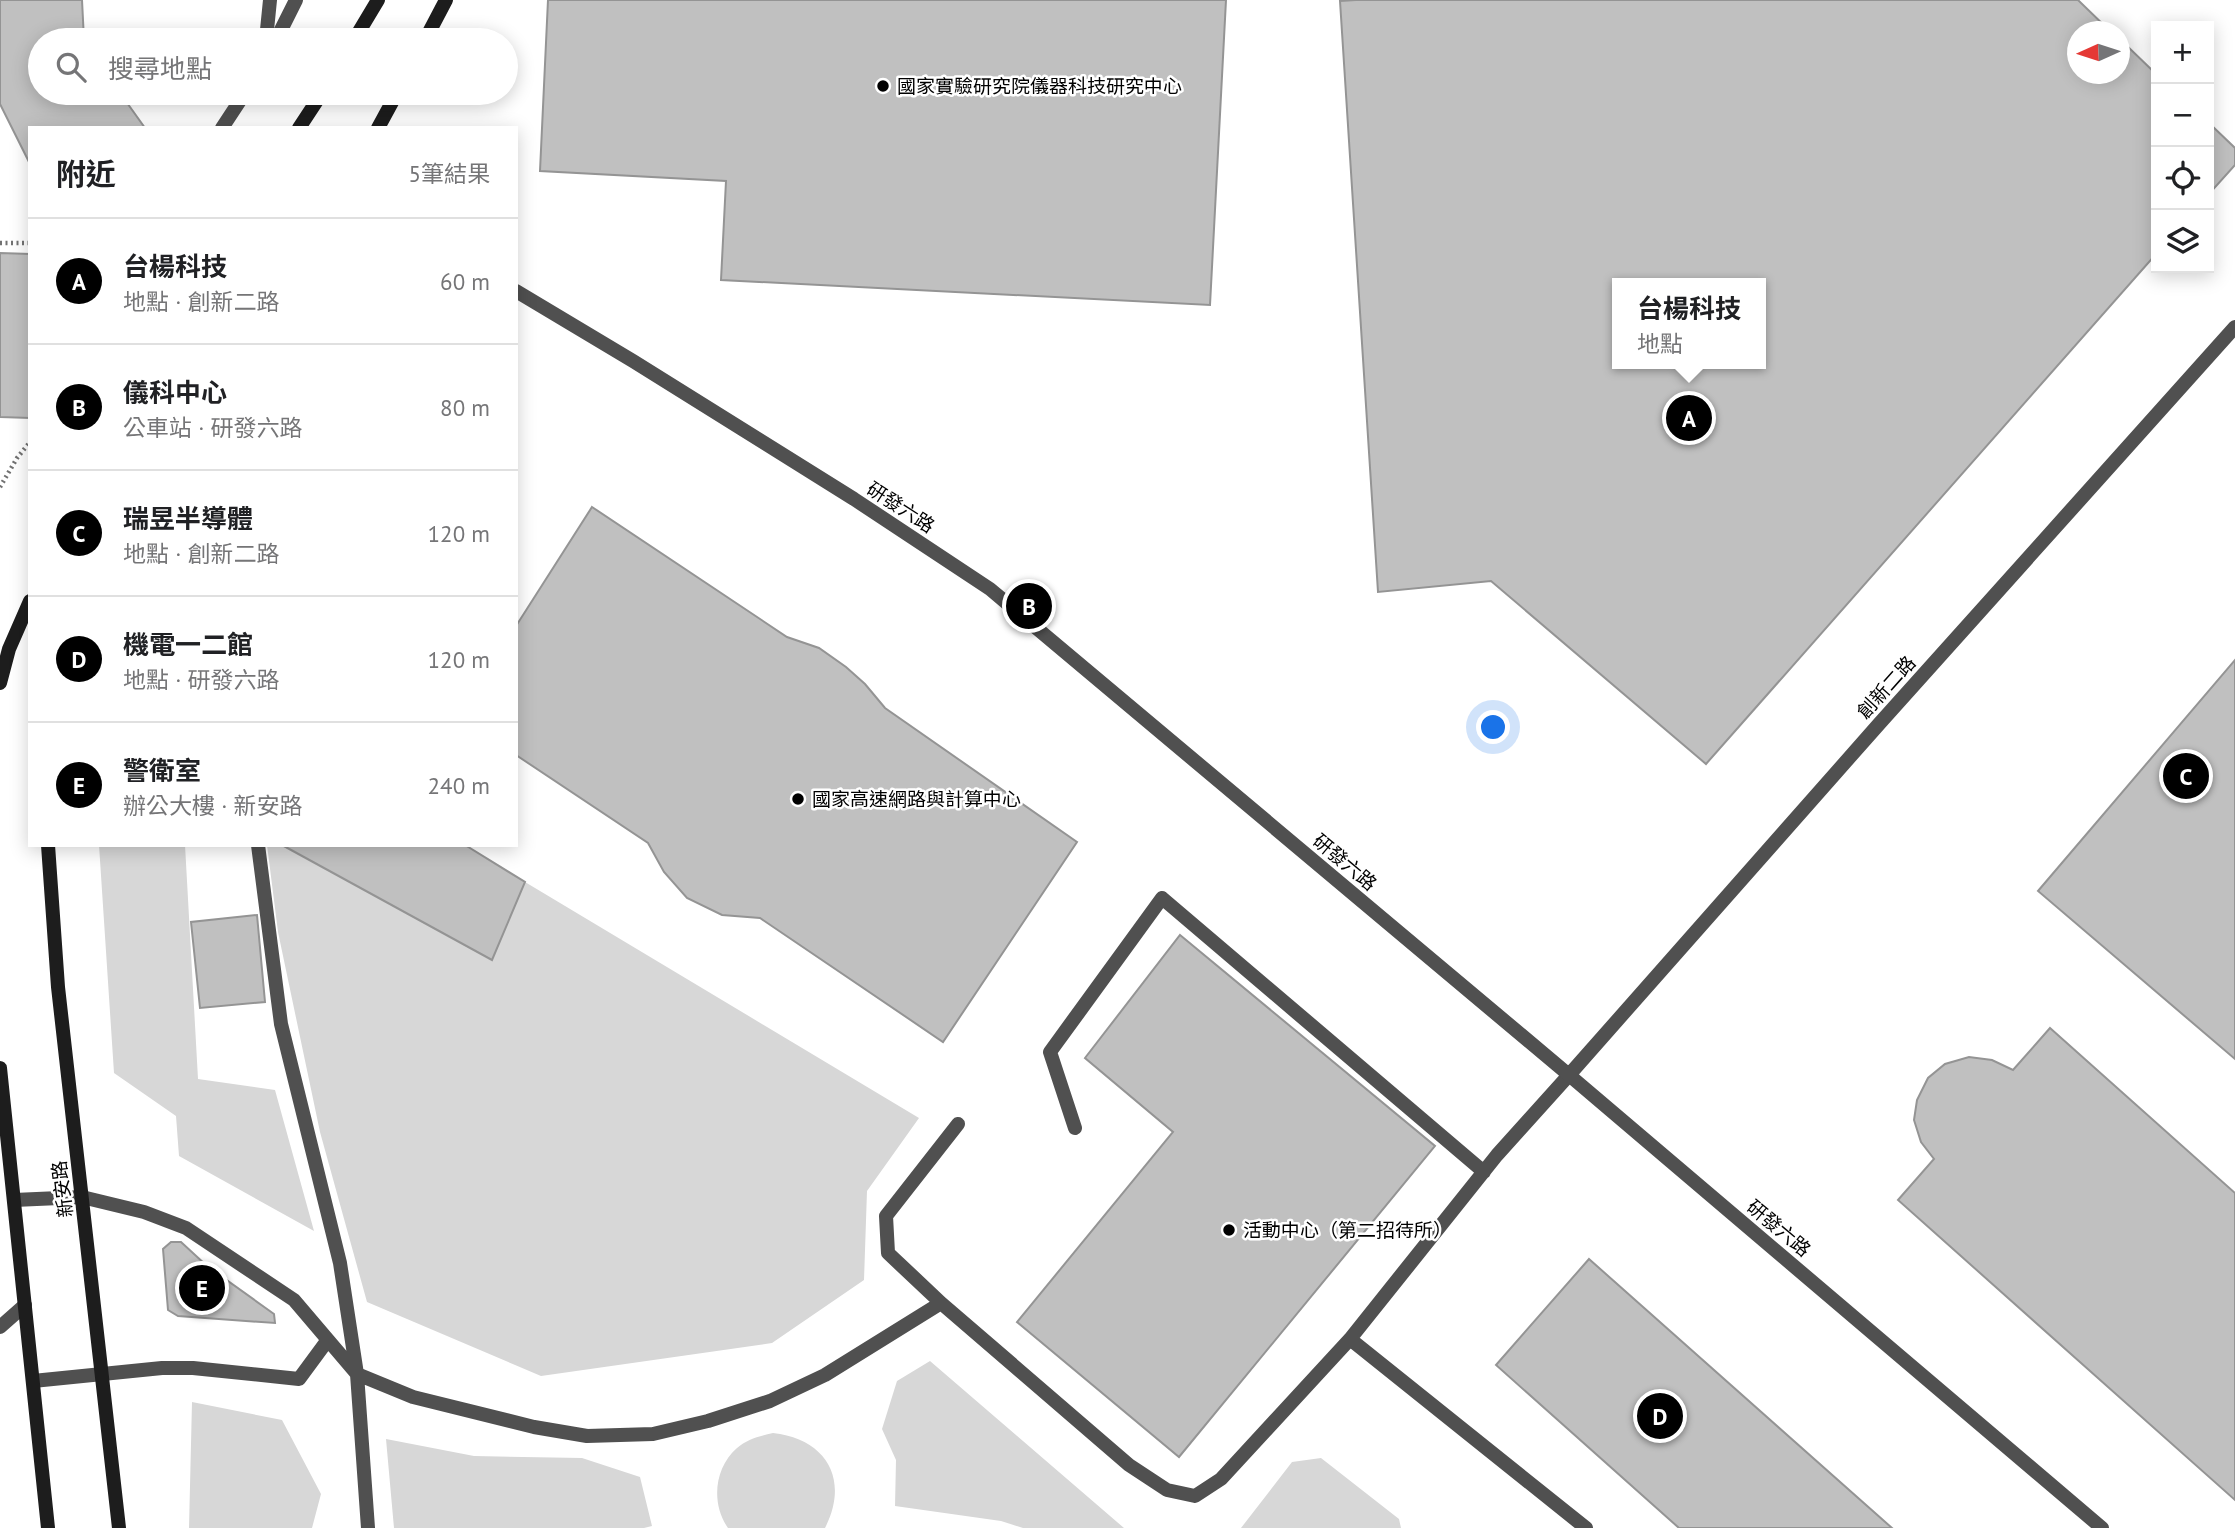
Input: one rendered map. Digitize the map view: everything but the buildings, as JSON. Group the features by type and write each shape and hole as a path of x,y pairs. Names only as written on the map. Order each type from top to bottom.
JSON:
{"street":[{"path":"267,28 270,0"},
{"path":"282,28 296,0"},
{"path":"361,28 378,0"},
{"path":"431,28 446,0"},
{"path":"223,126 237,105"},
{"path":"300,126 313,105"},
{"path":"379,126 390,105"},
{"name":"研發六路","path":"518,292 808,470 990,589 1569,1075 2102,1528"},
{"name":"創新二路","path":"958,1124 886,1216 888,1253 1129,1465 1167,1490 1195,1496 1221,1479 1350,1339 1484,1172 1879,724 2235,327"},
{"path":"0,683 9,649 28,606"},
{"name":"新安路","path":"48,847 58,987 119,1528"},
{"path":"258,847 281,1024 340,1263 357,1374 368,1528"},
{"path":"1075,1128 1049,1052 1162,898 1484,1172"},
{"path":"0,1068 48,1528"},
{"path":"14,1200 82,1197 144,1212 186,1228 294,1300 357,1374 413,1397 534,1427 587,1436 653,1434 708,1421 770,1401 825,1375 942,1303"},
{"path":"0,1327 25,1305"},
{"path":"1350,1339 1586,1528"},
{"path":"33,1381 162,1368 193,1368 299,1379 327,1341"}],"path":[{"path":"0,243 28,243"},
{"path":"0,487 28,444"}],"shaded area":[{"path":"99,847 185,847 198,1079 275,1090 314,1231 179,1156 176,1116 114,1073"},
{"path":"267,847 286,847 492,960 525,882 919,1118 867,1191 864,1280 772,1343 541,1376 367,1302 320,1132 278,932"},
{"path":"930,1361 1124,1528 1023,1528 1001,1521 895,1506 896,1460 882,1429 897,1381"},
{"path":"192,1402 282,1420 321,1494 312,1528 189,1528"},
{"path":"773,1433 807,1443 828,1464 834,1478 835,1493 825,1528 728,1528 717,1497 724,1466 729,1456 741,1445"},
{"path":"386,1439 474,1456 582,1458 640,1477 652,1526 394,1528"},
{"path":"1321,1458 1399,1519 1401,1528 1241,1528 1292,1462"}],"place":[{"name":"國家實驗研究院儀器科技研究中心","path":"883,86"},
{"name":"台楊科技","path":"1689,418"},
{"name":"儀科中心","path":"1029,606"},
{"name":"瑞昱半導體","path":"2186,776"},
{"name":"國家高速網路與計算中心","path":"798,799"},
{"name":"活動中心（第二招待所）","path":"1229,1230"},
{"name":"警衛室","path":"202,1288"},
{"name":"機電一二館","path":"1660,1416"}]}
